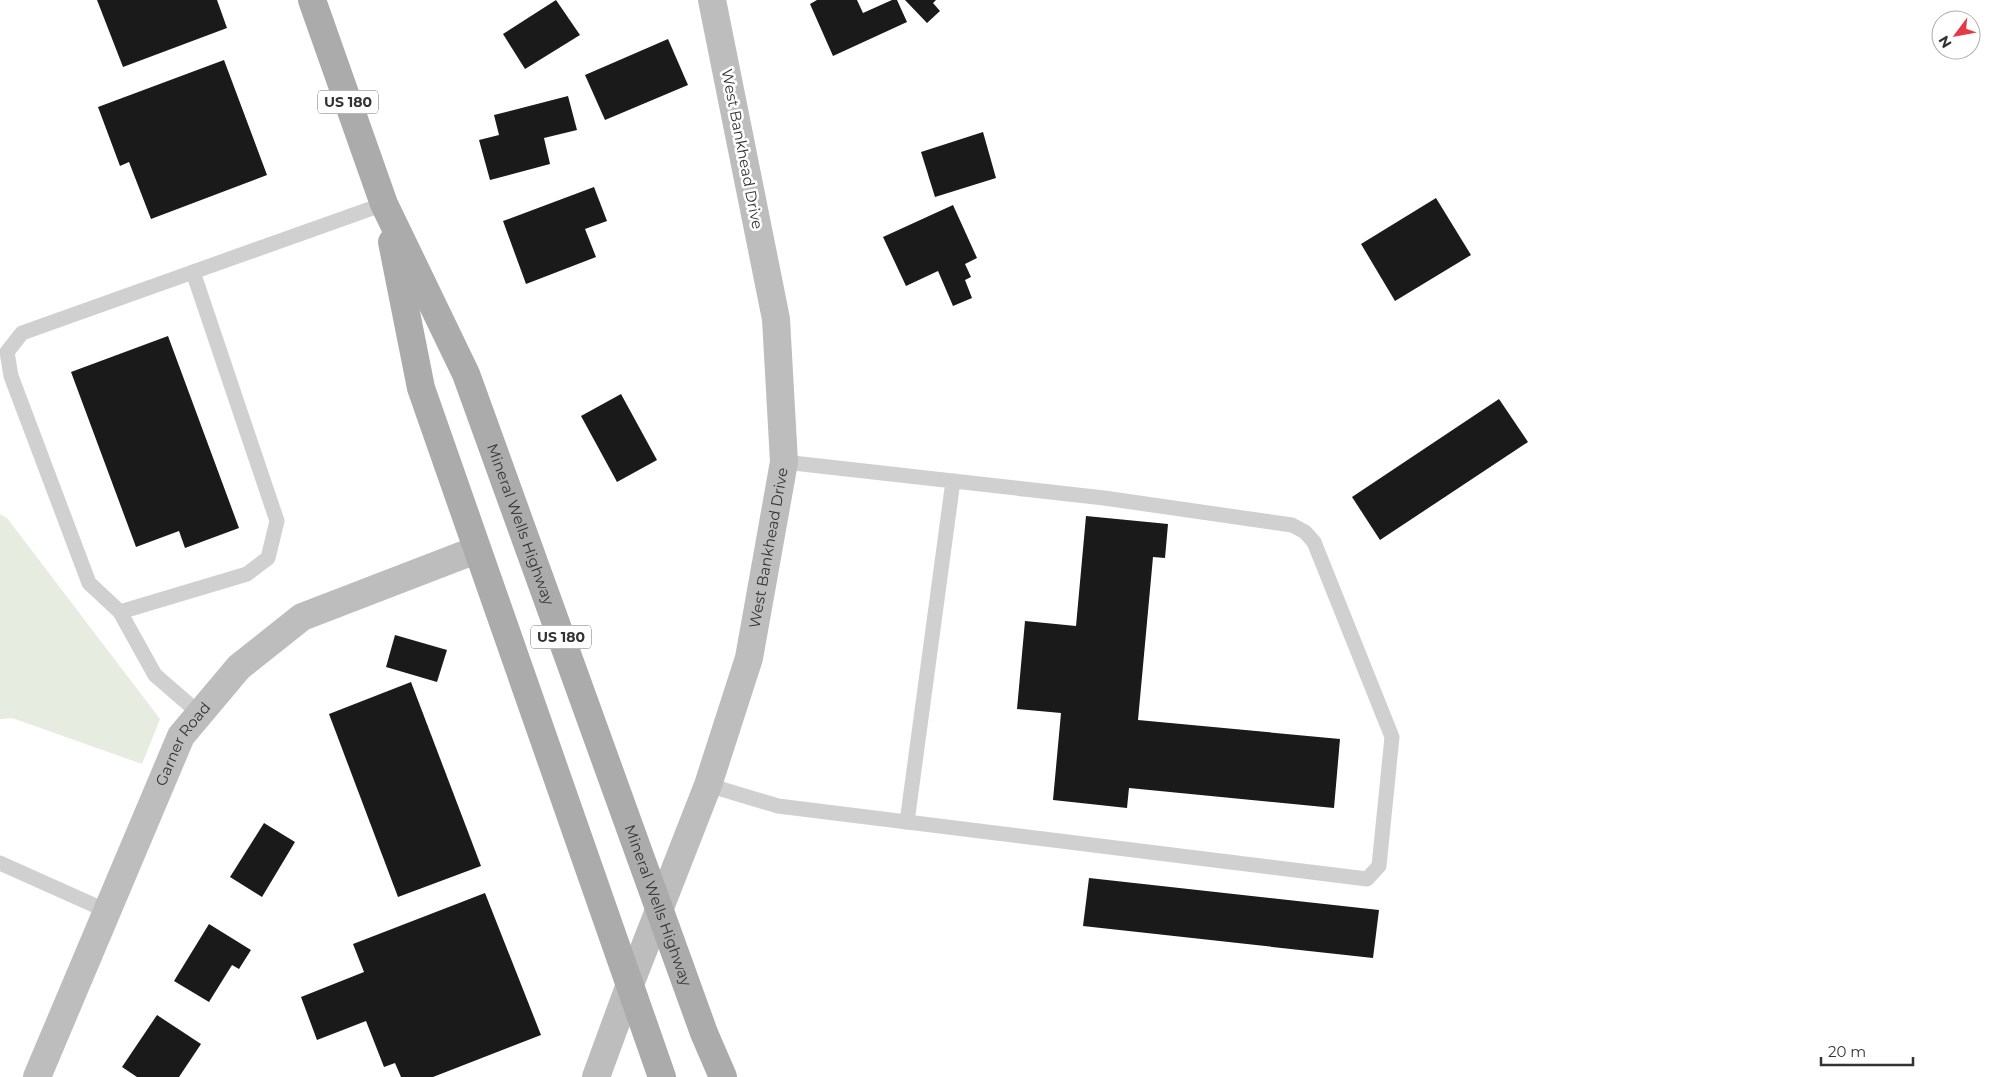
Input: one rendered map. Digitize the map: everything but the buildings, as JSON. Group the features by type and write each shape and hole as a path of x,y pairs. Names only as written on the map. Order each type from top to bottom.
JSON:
{"main road":[{"name":"Mineral Wells Highway","path":"312,0 384,204 466,374 704,1033 723,1077"},
{"name":"Mineral Wells Highway","path":"384,204 420,388 662,1077"}],"street":[{"name":"West Bankhead Drive","path":"596,1077 659,908 708,785 749,658 784,462 776,319 712,0"},
{"name":"Garner Road","path":"37,1077 181,736 239,667 302,617 476,550"}],"lane":[{"path":"200,714 155,675 120,612 89,583 11,376 7,352 22,333 384,204"},
{"path":"120,612 247,574 268,558 277,521 193,272"},
{"path":"708,785 778,806 1367,878 1380,866 1392,737 1314,542 1305,532 1292,525 1104,498 784,462"},
{"path":"907,822 953,481"},
{"path":"0,862 107,911"}],"shaded area":[{"path":"0,514 7,518 160,719 142,764 12,718 0,719"}]}
